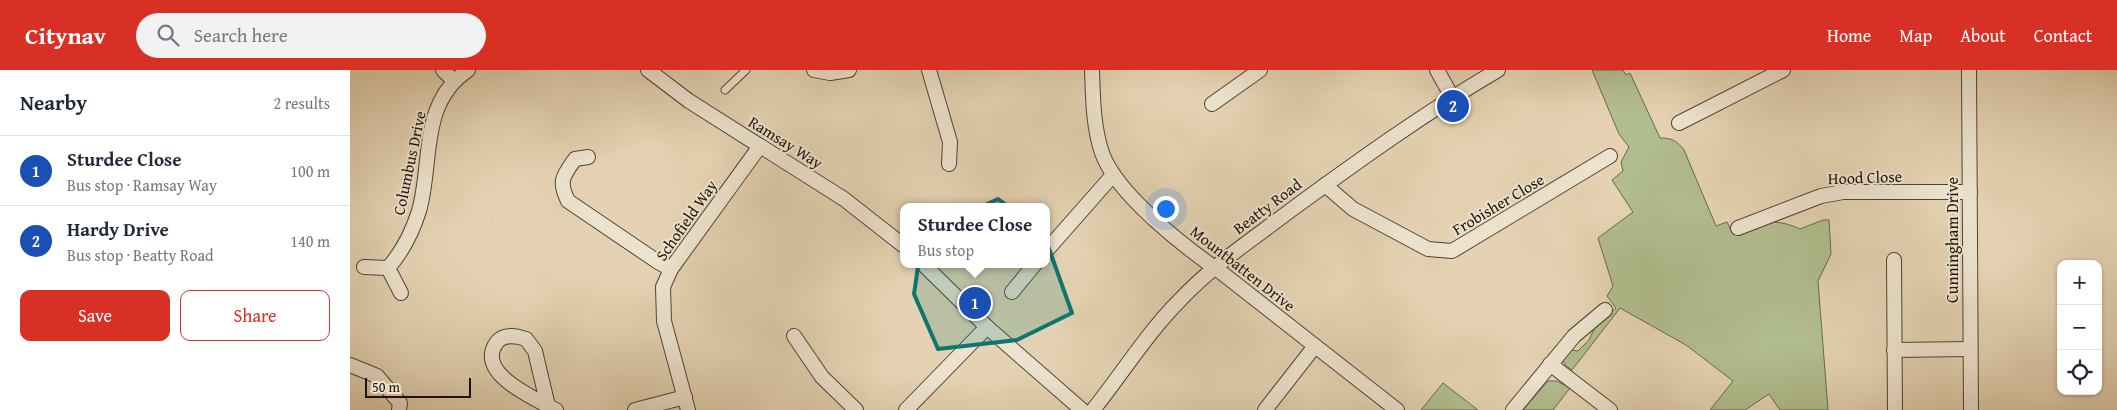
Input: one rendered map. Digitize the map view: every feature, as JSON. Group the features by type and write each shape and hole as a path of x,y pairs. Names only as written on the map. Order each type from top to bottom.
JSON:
{"street":[{"name":"Columbus Drive","path":"388,268 409,238 419,209 433,118 448,75 468,70"},
{"name":"Ramsay Way","path":"648,70 689,101 844,198 900,243"},
{"path":"814,70 830,73 849,70"},
{"path":"929,70 950,142 949,164"},
{"name":"Mountbatten Drive","path":"1092,70 1094,116 1098,137 1103,155 1113,175 1142,207 1201,260 1214,268 1397,410"},
{"path":"1212,104 1260,70"},
{"path":"1437,70 1452,97"},
{"name":"Beatty Road","path":"1093,410 1162,320 1214,268 1325,185 1452,97 1498,70"},
{"path":"1679,123 1783,70"},
{"name":"Cunningham Drive","path":"1968,70 1971,410"},
{"name":"Schofield Way","path":"687,404 664,321 663,287 671,269 760,146"},
{"name":"Frobisher Close","path":"1325,185 1353,209 1428,249 1452,251 1610,156"},
{"path":"588,157 575,159 563,176 562,190 568,201 671,269"},
{"path":"1050,246 1113,175"},
{"name":"Hood Close","path":"1738,228 1821,196 1843,192 1970,192"},
{"path":"1894,260 1895,410"},
{"path":"364,267 388,268 401,293"},
{"path":"926,268 988,327 1082,410"},
{"path":"1012,292 1032,268"},
{"path":"1513,410 1574,336 1604,310"},
{"path":"906,410 988,327"},
{"path":"513,335 526,339 535,351 552,408 533,398 498,374 492,363 492,350 500,339 513,335"},
{"path":"794,336 822,377 856,410"},
{"path":"1265,410 1315,346"},
{"path":"1894,350 1970,349"},
{"path":"1550,364 1610,410"},
{"path":"350,366 377,376 400,403 399,410"},
{"path":"635,410 687,404"}],"lane":[{"path":"725,90 746,70"}],"highlighted area":[{"path":"998,199 1043,232 1072,313 1017,340 938,349 914,294 923,233"}],"green space":[{"path":"1592,70 1623,70 1626,75 1630,73 1660,138 1674,141 1684,150 1716,226 1727,222 1733,234 1766,223 1782,223 1800,229 1823,220 1829,220 1831,254 1818,281 1828,410 1780,410 1769,394 1745,410 1710,410 1733,381 1686,345 1620,308 1572,370 1565,365 1562,357 1571,350 1578,351 1589,340 1595,327 1616,308 1607,296 1613,286 1598,238 1633,212 1612,180 1623,171 1621,162 1629,147 1619,134"},
{"path":"1548,381 1557,381 1570,388 1553,410 1523,410"},
{"path":"1443,383 1478,410 1421,410"}],"place":[{"name":"Hardy Drive","path":"1453,106"},
{"name":"Sturdee Close","path":"975,303"}]}
